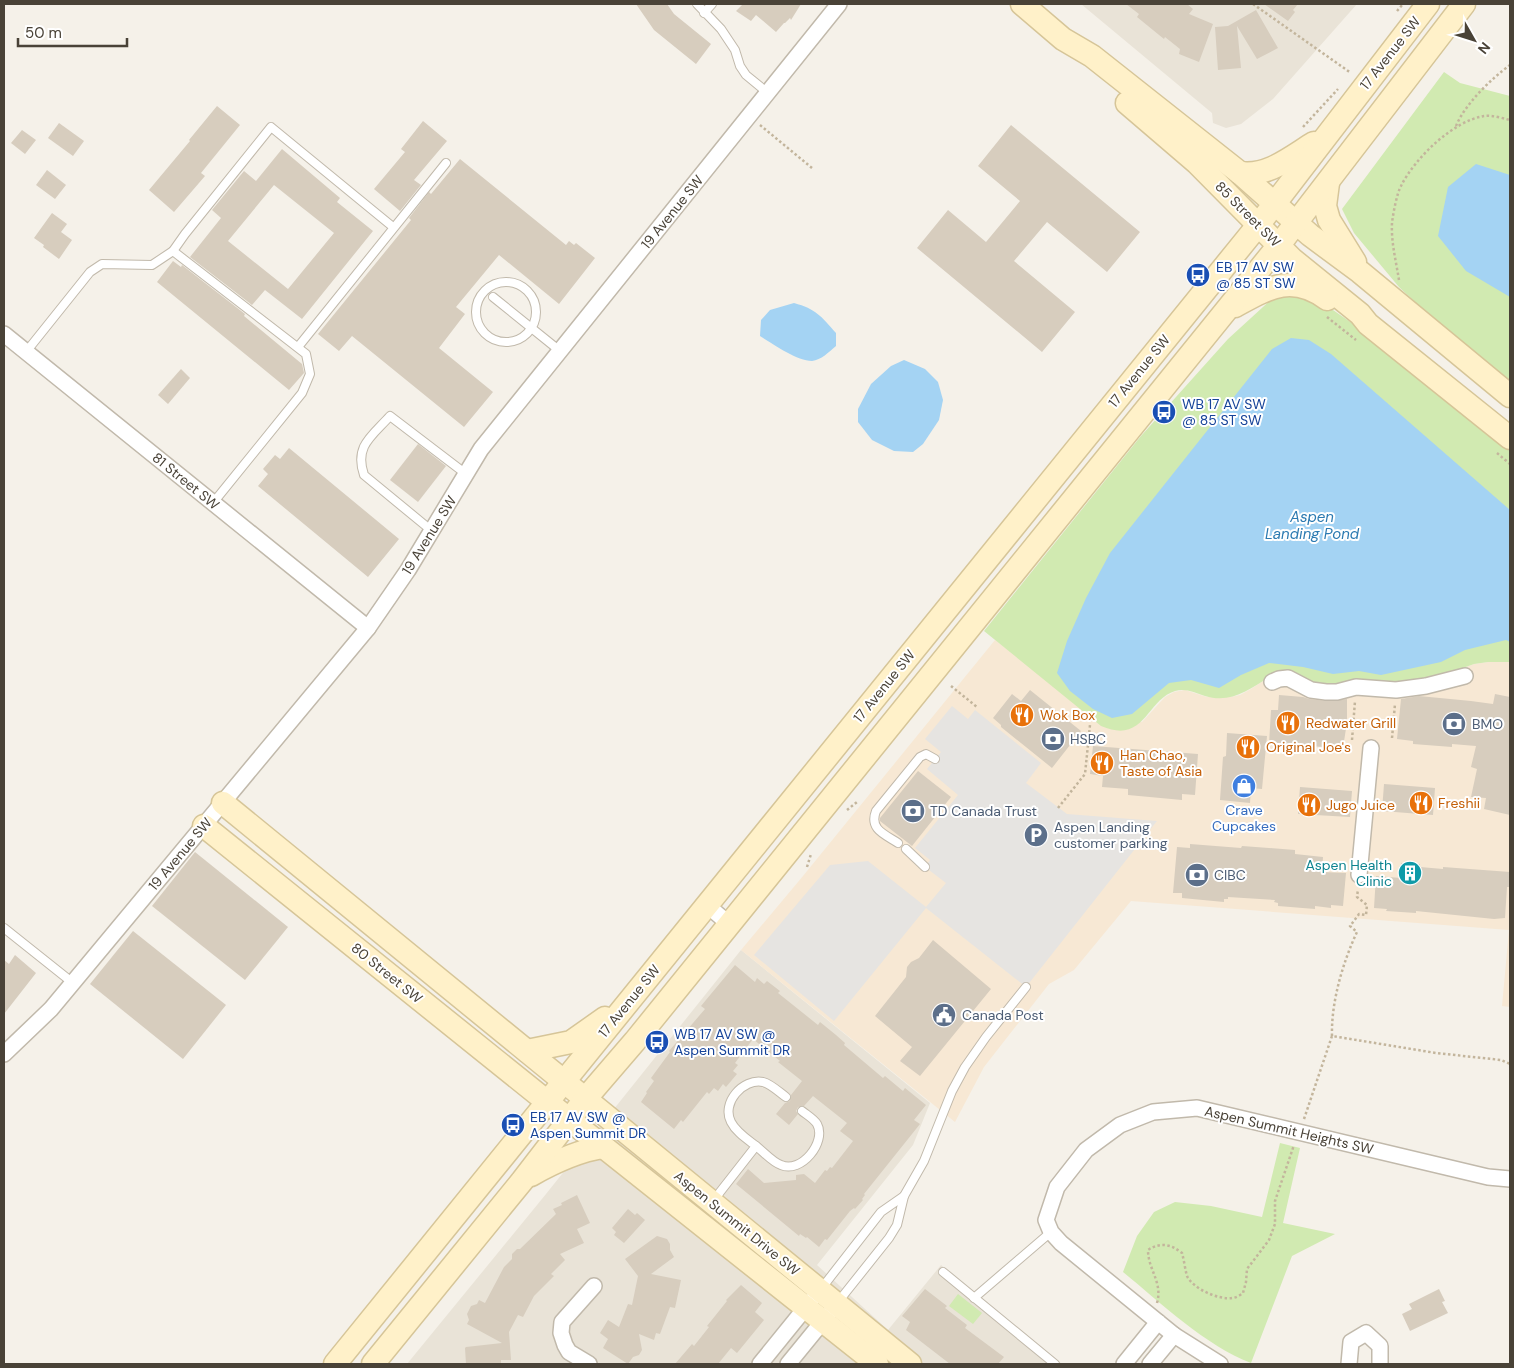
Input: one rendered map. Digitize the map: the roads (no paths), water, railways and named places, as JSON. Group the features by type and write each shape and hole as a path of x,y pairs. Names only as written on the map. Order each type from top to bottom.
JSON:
{"main road":[{"name":"85 Street SW","path":"1022,4 1063,39 1092,56 1240,173 1296,223 1360,272 1510,396"},
{"name":"17 Avenue SW","path":"335,1364 1258,224 1428,4"},
{"name":"17 Avenue SW","path":"374,1362 522,1181 586,1098 1279,246 1464,4"},
{"name":"85 Street SW","path":"1063,39 1084,66 1197,163 1292,258 1360,314 1363,333 1503,444"},
{"path":"1240,173 1265,172 1326,136"},
{"path":"1328,183 1325,206 1329,220 1353,256 1360,272"},
{"path":"1224,312 1265,290 1280,285 1299,285 1316,290 1344,311 1363,333"},
{"path":"1075,451 1097,469"},
{"path":"936,622 959,640"},
{"name":"80 Street SW","path":"223,803 564,1081"},
{"name":"80 Street SW","path":"204,826 570,1120"},
{"path":"339,935 357,912"},
{"path":"527,1051 571,1042 625,1004"},
{"name":"Aspen Summit Drive SW","path":"564,1081 910,1364"},
{"name":"Aspen Summit Drive SW","path":"570,1120 877,1364"},
{"path":"522,1181 556,1161 586,1150 603,1147"},
{"path":"354,1342 374,1362"}],"street":[{"name":"19 Avenue SW","path":"4,1054 51,1009 368,628 432,531 481,449 840,4"},
{"name":"81 Street SW","path":"4,334 368,628"},
{"path":"1272,682 1288,678 1311,690 1337,692 1356,687 1396,690 1426,686 1465,676"},
{"path":"1358,882 1372,748"},
{"path":"707,905 729,924"},
{"name":"Aspen Summit Heights SW","path":"1051,1232 1046,1220 1057,1187 1086,1150 1120,1125 1153,1112 1197,1108 1488,1177 1510,1179"},
{"path":"1051,1232 1061,1243 1174,1335 1220,1364"},
{"path":"589,1364 570,1352 565,1346 561,1333 562,1322 594,1286"},
{"path":"760,1364 814,1315 828,1297"},
{"path":"788,1364 814,1315 828,1297"},
{"path":"1124,1364 1158,1322"},
{"path":"1349,1364 1352,1342 1366,1333 1380,1346 1380,1364"},
{"path":"1150,1364 1174,1335"}],"lane":[{"path":"697,4 704,14 721,29 735,50 740,66 746,75 768,93"},
{"path":"704,14 712,4"},
{"path":"26,352 90,272 102,264 152,265 173,251 272,127 393,227"},
{"path":"298,347 446,163"},
{"path":"173,251 306,354 310,374 302,393 213,503"},
{"path":"498,282 508,282 522,287 532,298 535,308 535,318 531,328 516,340 507,342 497,341 488,336 477,321 477,302 481,294 498,282"},
{"path":"493,297 560,351"},
{"path":"432,531 364,475 360,464 362,448 390,416 466,474"},
{"path":"898,842 881,832 874,824 873,818 876,810 920,756 926,754 935,759"},
{"path":"906,849 925,867"},
{"path":"4,928 73,983"},
{"path":"828,1297 889,1238 897,1225 904,1196 924,1161 952,1091 965,1067 986,1036 1026,987"},
{"path":"786,1097 763,1082 749,1083 736,1092 729,1107 729,1120 736,1130 782,1166 793,1166 804,1161 817,1145 820,1132 816,1122 802,1111"},
{"path":"713,1203 756,1146"},
{"path":"828,1297 881,1212 904,1196"},
{"path":"974,1298 1051,1232"},
{"path":"944,1272 1055,1364"}],"water":[{"path":"1476,164 1510,175 1510,297 1466,271 1438,236 1448,187"},
{"path":"794,303 818,314 836,333 836,346 819,359 812,361 799,358 785,352 760,336 761,320 770,310"},
{"name":"Aspen Landing Pond","path":"1291,338 1309,340 1331,354 1510,510 1510,642 1506,640 1465,650 1441,662 1381,675 1359,671 1333,674 1303,667 1269,663 1241,675 1219,688 1191,680 1169,683 1132,714 1112,718 1093,709 1070,691 1057,673 1067,641 1086,598 1110,553 1272,349"},
{"path":"904,360 925,369 938,382 943,400 939,420 923,444 913,452 894,451 872,440 858,422 858,409 871,384 891,366"}],"place":[{"name":"EB 17 AV SW @ 85 ST SW","path":"1198,275"},
{"name":"WB 17 AV SW @ 85 ST SW","path":"1164,412"},
{"name":"Wok Box","path":"1022,715"},
{"name":"Redwater Grill","path":"1288,723"},
{"name":"BMO","path":"1454,724"},
{"name":"HSBC","path":"1053,739"},
{"name":"Original Joe's","path":"1248,747"},
{"name":"Han Chao, Taste of Asia","path":"1102,763"},
{"name":"Crave Cupcakes","path":"1244,786"},
{"name":"Freshii","path":"1421,803"},
{"name":"Jugo Juice","path":"1309,805"},
{"name":"TD Canada Trust","path":"913,811"},
{"name":"Aspen Landing customer parking","path":"1036,835"},
{"name":"Aspen Health Clinic","path":"1410,873"},
{"name":"CIBC","path":"1197,875"},
{"name":"Canada Post","path":"944,1015"},
{"name":"WB 17 AV SW @ Aspen Summit DR","path":"657,1042"},
{"name":"EB 17 AV SW @ Aspen Summit DR","path":"513,1125"}]}
